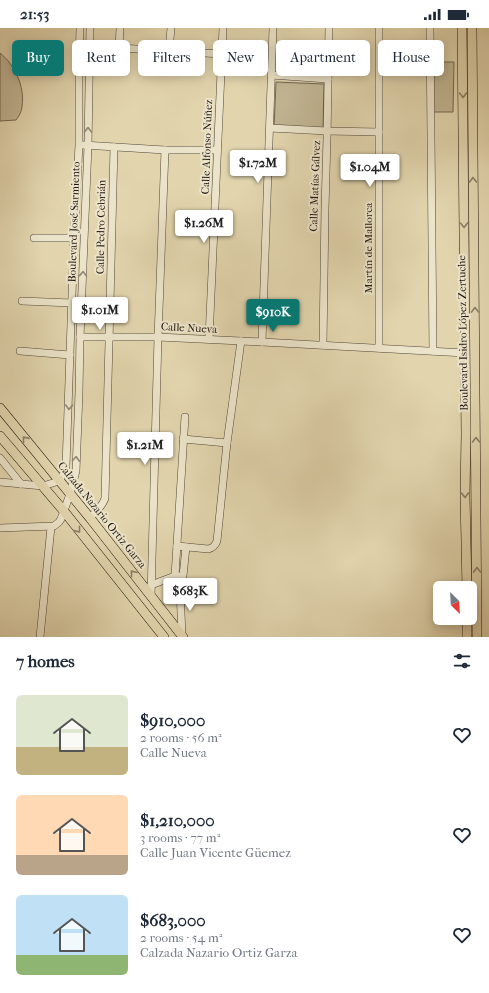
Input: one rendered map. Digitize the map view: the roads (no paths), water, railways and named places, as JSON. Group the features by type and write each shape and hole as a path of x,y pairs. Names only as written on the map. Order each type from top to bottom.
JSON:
{"main road":[{"name":"Boulevard Isidro López Zertuche","path":"462,28 467,581"},
{"name":"Boulevard Isidro López Zertuche","path":"472,28 477,637"},
{"path":"464,240 474,240"},
{"name":"Calzada Nazario Ortiz Garza","path":"0,408 90,518 183,637"},
{"path":"0,436 63,510 164,637"},
{"path":"467,625 467,637"}],"street":[{"name":"Boulevard José Sarmiento","path":"59,480 64,473 66,466 74,238 79,145 80,28"},
{"name":"Boulevard José Sarmiento","path":"89,40 90,28"},
{"path":"119,40 120,28"},
{"path":"170,40 171,28"},
{"name":"Calle Alfonso Núñez","path":"223,28 223,40"},
{"path":"262,342 270,128 270,75 273,28"},
{"name":"Calle Matías Gálvez","path":"323,345 329,28"},
{"name":"Martín de Mallorca","path":"379,28 379,348"},
{"path":"430,28 433,351"},
{"path":"270,75 328,79"},
{"name":"Boulevard José Sarmiento","path":"51,527 59,522 70,494 76,471 88,146 89,76"},
{"name":"Calle Alfonso Núñez","path":"209,339 221,76"},
{"path":"270,128 379,132"},
{"path":"79,145 165,150 217,150"},
{"name":"Calle Pedro Cebrián","path":"90,518 104,502 105,498 114,147"},
{"path":"151,596 165,150"},
{"path":"34,238 74,238"},
{"path":"22,302 72,303"},
{"name":"Calle Nueva","path":"80,337 158,337 465,352"},
{"path":"176,546 211,548 215,546 217,541 227,443 241,341"},
{"path":"20,351 70,355"},
{"path":"69,393 79,392"},
{"path":"183,637 176,546 185,417"},
{"path":"183,439 227,443"},
{"path":"0,458 21,484"},
{"path":"0,482 43,486 59,480"},
{"path":"0,528 51,527 40,637"},
{"path":"179,576 186,547"},
{"path":"151,585 179,576"}]}
